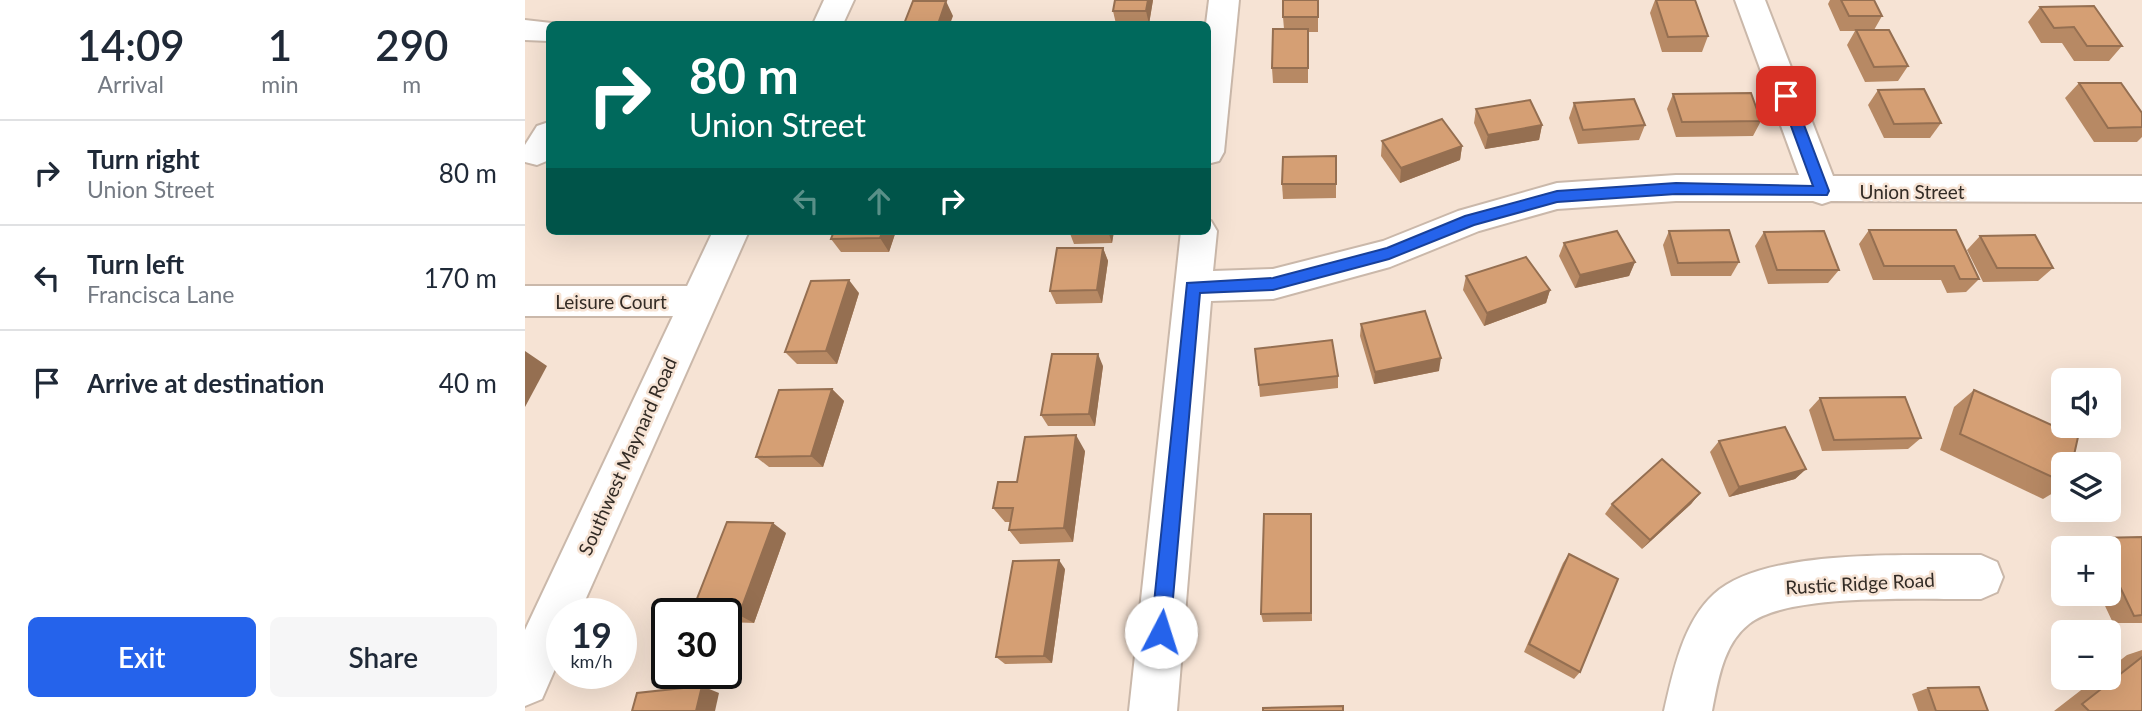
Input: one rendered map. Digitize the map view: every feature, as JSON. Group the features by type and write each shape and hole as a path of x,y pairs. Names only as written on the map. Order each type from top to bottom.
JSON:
{"street":[{"path":"829,21 839,0"},
{"path":"1211,116 1224,0"},
{"path":"1750,0 1822,191"},
{"path":"525,30 546,31"},
{"name":"Union Street","path":"1193,287 1273,284 1389,253 1470,220 1557,196 1676,188 1822,191 2142,189"},
{"name":"Southwest Maynard Road","path":"525,682 729,235"},
{"path":"1153,711 1199,235"},
{"name":"Leisure Court","path":"525,301 697,302"},
{"name":"Rustic Ridge Road","path":"1688,711 1698,663 1711,634 1732,608 1759,592 1792,584 1981,577"}],"building":[{"path":"1115,0 1148,0 1146,11 1113,11"},
{"path":"1283,0 1318,0 1318,17 1283,17"},
{"path":"1656,0 1695,0 1708,36 1668,37"},
{"path":"1841,0 1874,0 1882,16 1849,16"},
{"path":"913,1 946,1 939,21 905,21"},
{"path":"2094,6 2122,46 2087,46 2074,27 2054,28 2040,7"},
{"path":"1273,29 1308,29 1308,68 1272,68"},
{"path":"1856,30 1889,30 1908,66 1874,67"},
{"path":"2079,83 2121,83 2142,113 2142,127 2108,128"},
{"path":"1924,89 1941,123 1894,124 1878,90"},
{"path":"1751,93 1761,121 1682,122 1673,94"},
{"path":"1634,99 1645,125 1583,130 1574,103"},
{"path":"1530,100 1542,125 1488,135 1476,109"},
{"path":"1442,119 1462,146 1401,168 1382,141"},
{"path":"1336,156 1336,184 1282,184 1283,157"},
{"path":"1729,230 1739,262 1678,263 1669,231"},
{"path":"1869,230 1956,230 1979,279 1960,279 1954,266 1884,266"},
{"path":"1617,231 1635,262 1580,275 1564,243"},
{"path":"1824,231 1839,270 1777,270 1764,232"},
{"path":"832,235 881,235 880,238 831,239"},
{"path":"2035,235 2053,268 1997,268 1980,236"},
{"path":"1057,248 1103,248 1097,290 1050,291"},
{"path":"1526,257 1550,290 1487,313 1466,276"},
{"path":"849,280 826,351 785,352 811,281"},
{"path":"1425,311 1441,358 1375,372 1361,324"},
{"path":"1332,340 1338,376 1259,385 1255,349"},
{"path":"1052,354 1098,354 1089,414 1041,415"},
{"path":"832,389 811,456 756,457 779,390"},
{"path":"1974,390 2051,425 2051,438 2078,438 2075,452 2051,452 2051,476 1960,434"},
{"path":"1905,397 1921,438 1834,440 1820,398"},
{"path":"1785,427 1806,469 1739,487 1719,441"},
{"path":"1076,435 1064,528 1009,530 1013,508 993,508 998,482 1017,482 1025,437"},
{"path":"1662,459 1700,493 1650,540 1612,504"},
{"path":"1264,514 1311,514 1311,613 1261,614"},
{"path":"727,522 773,523 742,607 742,598 697,598"},
{"path":"2121,537 2142,537 2142,615 2134,616 2121,589"},
{"path":"1569,554 1618,579 1580,672 1529,644"},
{"path":"1059,560 1044,656 996,657 1013,561"},
{"path":"2142,657 2142,711 2089,711 2082,704 2100,690 2121,690 2121,673"},
{"path":"1979,687 1988,711 1936,711 1928,688"},
{"path":"701,689 696,711 632,711 637,693"},
{"path":"1343,706 1343,711 1263,711 1263,708"}],"route":[{"path":"1161,632 1193,287 1273,284 1389,253 1470,220 1557,196 1676,188 1822,191 1786,96"}]}
